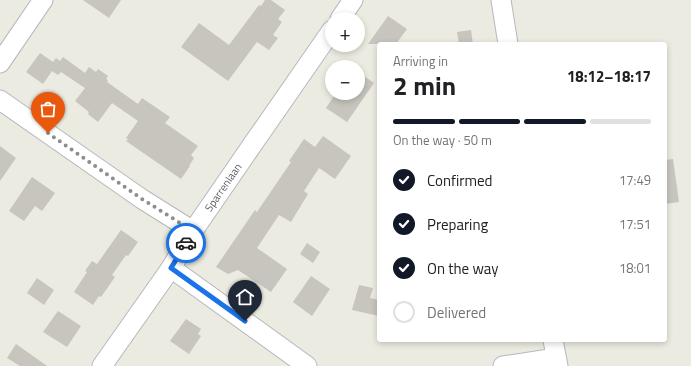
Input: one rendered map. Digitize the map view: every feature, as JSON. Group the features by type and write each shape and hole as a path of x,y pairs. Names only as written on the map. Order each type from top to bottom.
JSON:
{"street":[{"path":"0,63 43,0"},
{"path":"345,12 353,0"},
{"path":"501,0 508,42"},
{"name":"Sparrenlaan","path":"102,366 171,268 193,231 325,40"},
{"path":"0,100 142,199 193,231"},
{"path":"171,268 307,366"},
{"path":"503,366 556,354"}],"building":[{"path":"83,0 121,0 109,18"},
{"path":"265,0 271,0 285,10 278,19 282,22 273,35 278,38 269,50 257,42 228,81 181,47 199,23 229,45 259,5 261,6"},
{"path":"388,16 407,29 397,42 377,42 377,44 368,44"},
{"path":"471,30 473,42 459,42 457,32"},
{"path":"40,53 53,62 56,58 60,61 63,57 85,73 89,67 96,72 98,69 108,76 106,79 108,80 107,82 138,104 142,98 170,117 165,123 198,146 191,155 194,158 181,179 126,141 128,139 126,138 138,121 112,103 98,122 88,114 89,112 75,101 85,88 61,72 58,75 52,71 43,84 26,72"},
{"path":"365,77 374,83 365,96"},
{"path":"331,100 362,100 347,122 326,108"},
{"path":"323,136 351,156 335,179 319,168 304,191 308,194 291,222 279,215 257,248 287,269 271,292 238,270 228,274 216,267 255,210 257,212 291,162 289,161 304,139 315,147"},
{"path":"0,146 16,158 0,181"},
{"path":"673,159 679,202 667,204 667,160"},
{"path":"32,177 55,193 42,211 35,206 24,221 9,211"},
{"path":"121,230 138,242 128,256 126,255 112,275 115,277 101,297 99,296 93,305 74,292 92,261 97,264"},
{"path":"307,243 320,252 313,263 300,254"},
{"path":"311,276 330,289 312,316 293,302"},
{"path":"37,278 54,290 44,305 27,293"},
{"path":"359,285 373,288 370,298 377,300 377,316 352,310"},
{"path":"58,311 81,326 67,347 43,332"},
{"path":"186,319 201,329 198,334 201,336 189,354 170,341"},
{"path":"16,344 47,366 20,366 7,358"}],"way so far":[{"path":"48,133 142,199 193,231 186,243"}],"route":[{"path":"186,243 171,268 245,321"}]}
